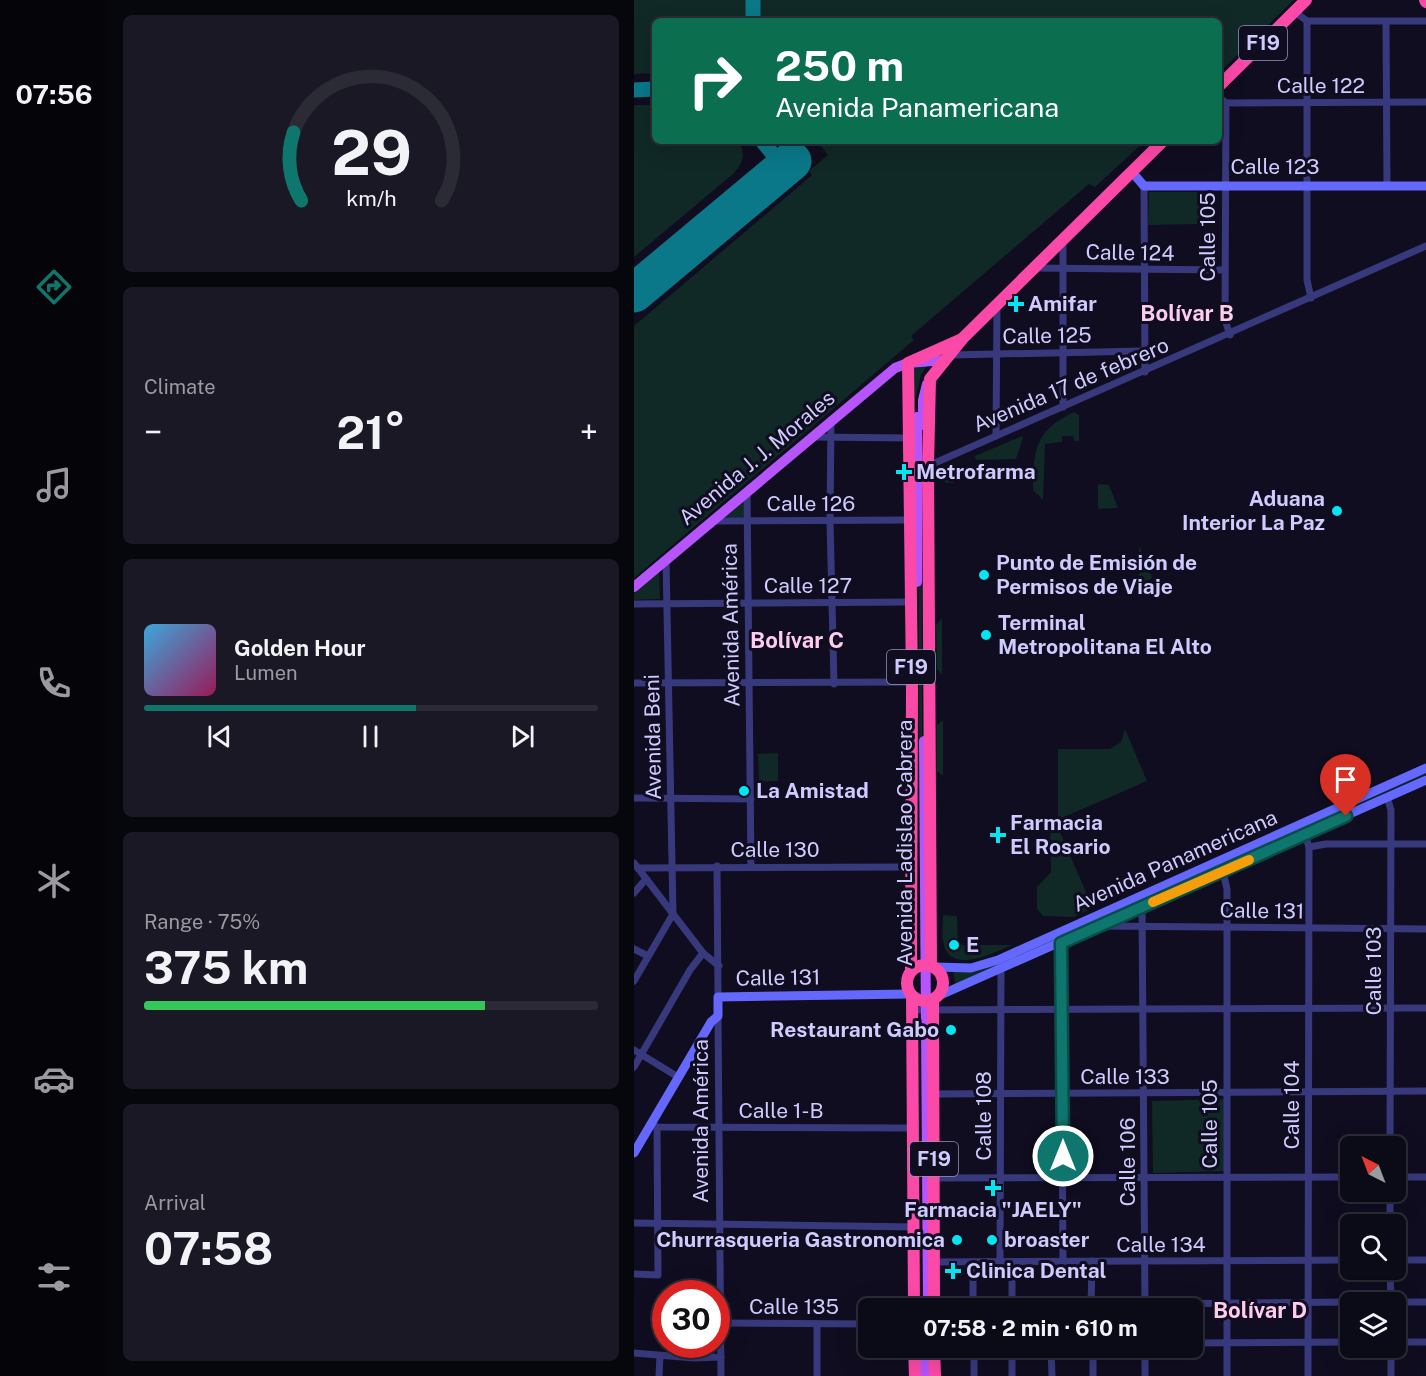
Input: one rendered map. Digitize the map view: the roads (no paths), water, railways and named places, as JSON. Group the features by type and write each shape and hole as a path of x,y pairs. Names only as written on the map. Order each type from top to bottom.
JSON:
{"highway":[{"name":"F19","path":"1222,83 1306,0"},
{"name":"Avenida Ladislao Cabrera","path":"924,967 930,379 963,338 1160,144"},
{"name":"Avenida Ladislao Cabrera","path":"924,967 911,867 912,682 908,363 963,338"},
{"path":"909,482 916,498 910,516"},
{"name":"F19","path":"924,967 940,973 943,984 923,1003 907,980 924,967"},
{"name":"Avenida Ladislao Cabrera","path":"923,1003 933,1094 934,1298"},
{"name":"Avenida Ladislao Cabrera","path":"914,1298 913,1128 923,1003"},
{"path":"914,1358 915,1376"},
{"path":"934,1358 935,1376"}],"main road":[{"path":"1132,172 1144,186"},
{"name":"Calle 123","path":"1144,186 1426,186"},
{"path":"908,363 948,357"},
{"name":"Avenida J. J. Morales","path":"634,586 831,420 895,368 908,363"},
{"name":"Avenida Ladislao Cabrera","path":"924,967 916,498 920,401 930,379"},
{"name":"Avenida Ladislao Cabrera","path":"920,401 924,967 921,1298"},
{"name":"Avenida Panamericana","path":"924,967 972,968 1074,932 1426,768"},
{"name":"Avenida Panamericana","path":"923,1003 1061,943 1074,932 1098,926 1142,907 1426,780"},
{"name":"Calle 131","path":"718,997 923,1003"},
{"name":"Avenida América","path":"718,997 718,1016"},
{"name":"Avenida Ladislao Cabrera","path":"923,1003 928,1298"},
{"path":"634,1153 654,1126 678,1077 710,1022 718,1016"},
{"path":"921,1358 921,1376"},
{"path":"928,1358 928,1376"}],"street":[{"path":"1295,12 1307,21 1426,21"},
{"path":"1307,21 1307,280 1311,298"},
{"path":"1386,22 1387,186"},
{"path":"1222,100 1226,103"},
{"name":"Calle 122","path":"1226,103 1426,102"},
{"name":"Calle 105","path":"1226,103 1225,320 1230,335"},
{"path":"1144,186 1142,269 1145,372"},
{"path":"1063,239 1063,407"},
{"name":"Avenida 17 de febrero","path":"928,466 1230,335 1426,246"},
{"name":"Calle 124","path":"1034,268 1225,270"},
{"path":"996,436 997,305"},
{"name":"Calle 125","path":"948,357 997,353 1143,351"},
{"path":"831,420 830,521 834,603 834,684"},
{"path":"811,437 909,438"},
{"name":"Avenida América","path":"747,491 750,602 751,867"},
{"name":"Calle 126","path":"713,521 830,521 910,516"},
{"name":"Avenida Beni","path":"666,560 673,914"},
{"name":"Calle 127","path":"634,604 911,602"},
{"path":"634,683 912,682"},
{"name":"Calle 103","path":"1387,797 1391,810 1390,1136"},
{"path":"634,798 751,799"},
{"name":"Calle 104","path":"1305,835 1309,847 1308,1376"},
{"path":"1309,847 1326,844 1426,844"},
{"path":"636,866 703,953 719,966"},
{"name":"Calle 130","path":"636,866 911,867"},
{"name":"Avenida América","path":"717,866 718,997"},
{"name":"Calle 105","path":"1223,872 1227,888 1227,1376"},
{"path":"634,893 646,879"},
{"name":"Calle 106","path":"1142,907 1145,1009 1145,1298"},
{"path":"634,979 673,914"},
{"name":"Calle 131","path":"1098,926 1308,930 1426,929"},
{"path":"1061,943 1063,1262"},
{"path":"634,949 648,956"},
{"path":"634,1067 690,969 703,953"},
{"name":"Calle 108","path":"1000,1262 1001,971"},
{"path":"923,1003 1000,1009 1426,1008"},
{"name":"Avenida América","path":"718,1016 720,1280"},
{"path":"634,1050 678,1077"},
{"name":"Calle 133","path":"933,1094 1426,1090"},
{"path":"634,1274 658,1275 654,1126"},
{"name":"Calle 1-B","path":"654,1126 913,1128"},
{"path":"934,1178 1340,1177"},
{"path":"1406,1177 1426,1177"},
{"path":"634,1223 914,1227"},
{"name":"Calle 134","path":"934,1262 1340,1260"},
{"path":"1406,1260 1426,1260"},
{"path":"1092,1261 1092,1298"},
{"path":"973,1262 973,1298"},
{"path":"1012,1262 1012,1298"},
{"path":"1203,1303 1340,1302"},
{"path":"1406,1302 1426,1302"},
{"name":"Calle 135","path":"730,1323 858,1324"},
{"path":"817,1324 817,1376"},
{"path":"1203,1343 1340,1342"},
{"path":"1406,1342 1426,1342"},
{"path":"634,1353 652,1355"},
{"path":"659,1376 660,1358"},
{"name":"Avenida América","path":"721,1358 721,1376"},
{"path":"974,1358 974,1376"},
{"path":"1012,1358 1012,1376"},
{"path":"1051,1358 1052,1376"},
{"path":"1093,1358 1093,1376"},
{"path":"1145,1358 1145,1376"},
{"path":"1391,1358 1391,1376"}],"place":[{"name":"Amifar","path":"1016,304"},
{"name":"Metrofarma","path":"904,472"},
{"name":"Aduana Interior La Paz","path":"1337,511"},
{"name":"Punto de Emisión de Permisos de Viaje","path":"984,575"},
{"name":"Terminal Metropolitana El Alto","path":"986,635"},
{"name":"La Amistad","path":"744,791"},
{"name":"Farmacia El Rosario","path":"998,835"},
{"name":"E","path":"954,945"},
{"name":"Restaurant Gabo","path":"951,1030"},
{"name":"Farmacia \"JAELY\"","path":"993,1188"},
{"name":"Churrasqueria Gastronomica","path":"957,1240"},
{"name":"broaster","path":"992,1240"},
{"name":"Clinica Dental","path":"953,1271"}],"district":[{"name":"Bolívar B","path":"1187,313"},
{"name":"Bolívar C","path":"797,640"},
{"name":"Bolívar D","path":"1260,1310"}]}
